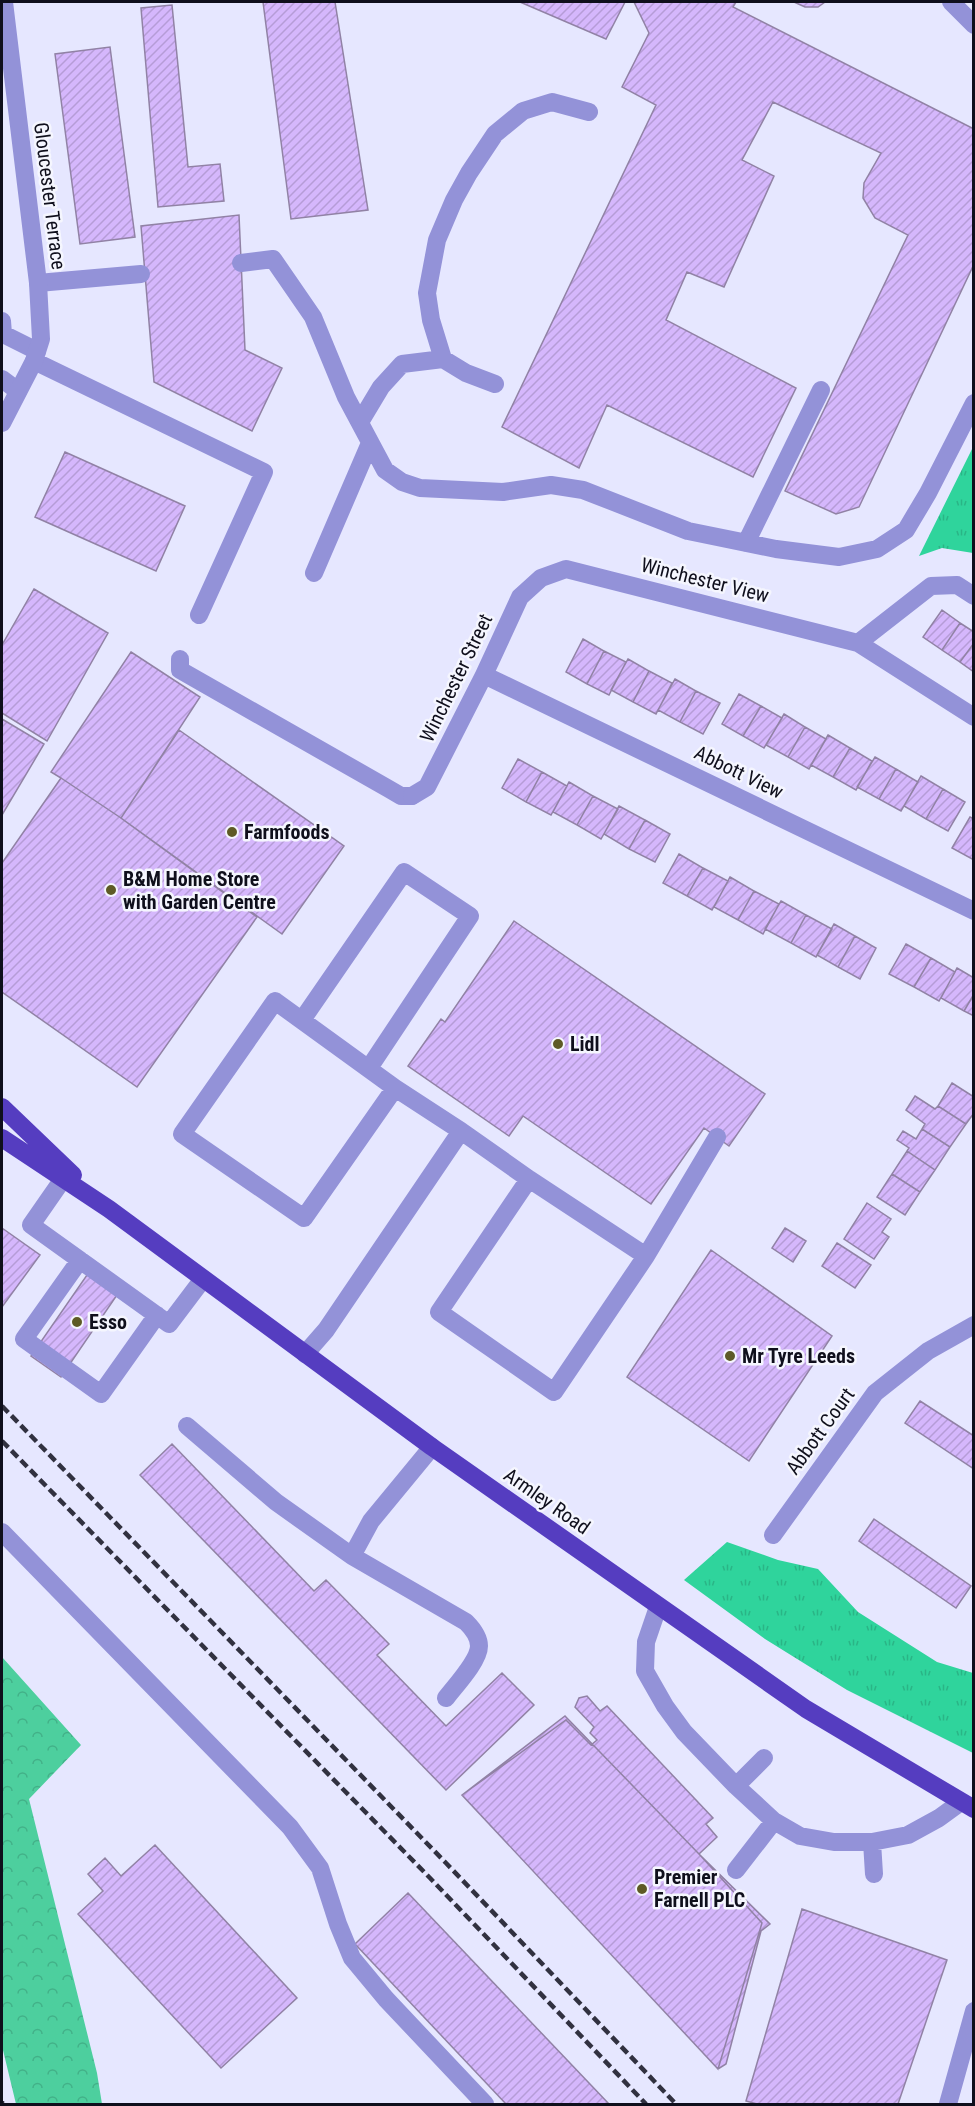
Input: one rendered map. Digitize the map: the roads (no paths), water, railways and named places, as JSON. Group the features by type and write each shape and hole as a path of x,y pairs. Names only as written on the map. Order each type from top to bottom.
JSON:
{"main road":[{"path":"2,1107 109,1209"},
{"path":"2,1138 109,1209"},
{"name":"Armley Road","path":"109,1209 432,1447 658,1607 806,1709 967,1805"}],"street":[{"name":"Gloucester Terrace","path":"2,423 36,356 41,339 38,283 3,2"},
{"path":"951,2 974,25"},
{"path":"443,359 431,320 427,293 437,240 454,200 469,173 495,134 522,111 552,102 589,112"},
{"path":"241,263 273,260 313,317 346,397 385,470 402,482 420,488 503,492 551,485 583,490 688,531 776,549 839,557 877,549 906,530 928,493 974,403"},
{"path":"38,283 141,274"},
{"path":"2,321 3,334 36,356 264,472 199,615"},
{"path":"360,422 381,387 402,364 443,359 466,373 495,384"},
{"path":"2,379 18,391"},
{"path":"746,543 821,390"},
{"path":"314,573 370,443"},
{"name":"Winchester View","path":"541,578 566,569 858,643 974,717"},
{"name":"Winchester Street","path":"180,659 180,670 401,796 412,796 427,787 484,675 520,597 541,578"},
{"path":"858,643 931,586 957,585 974,596"},
{"name":"Abbott View","path":"484,675 974,911"},
{"path":"302,1020 404,872 470,916 369,1068"},
{"path":"395,1088 304,1218 182,1134 274,1001 395,1088 646,1256"},
{"path":"305,1354 326,1330 461,1131"},
{"path":"529,1179 439,1312 554,1392 646,1256 717,1137"},
{"path":"63,1179 31,1225 169,1324 203,1279"},
{"path":"80,1260 24,1339 101,1394 157,1315"},
{"name":"Abbott Court","path":"773,1535 875,1393 928,1351 974,1325"},
{"path":"187,1426 276,1502 352,1556 466,1622 475,1631 479,1646 473,1662 446,1698"},
{"path":"352,1556 371,1521 432,1447"},
{"path":"2,1532 290,1827 320,1868 338,1924 352,1958 386,1999 485,2104"},
{"path":"658,1607 646,1642 645,1671 665,1706 684,1732 736,1786 774,1821 800,1836 834,1842 872,1842 908,1835 967,1805"},
{"path":"736,1786 764,1758"},
{"path":"735,1870 774,1821"},
{"path":"872,1842 874,1874"},
{"path":"948,2104 974,2011"}],"railway":[{"path":"2,1406 446,1863 676,2104"},
{"path":"2,1441 430,1878 646,2104"}],"place":[{"name":"Farmfoods","path":"232,832"},
{"name":"B&M Home Store with Garden Centre","path":"111,890"},
{"name":"Lidl","path":"558,1044"},
{"name":"Esso","path":"77,1322"},
{"name":"Mr Tyre Leeds","path":"730,1356"},
{"name":"Premier Farnell PLC","path":"642,1889"}]}
